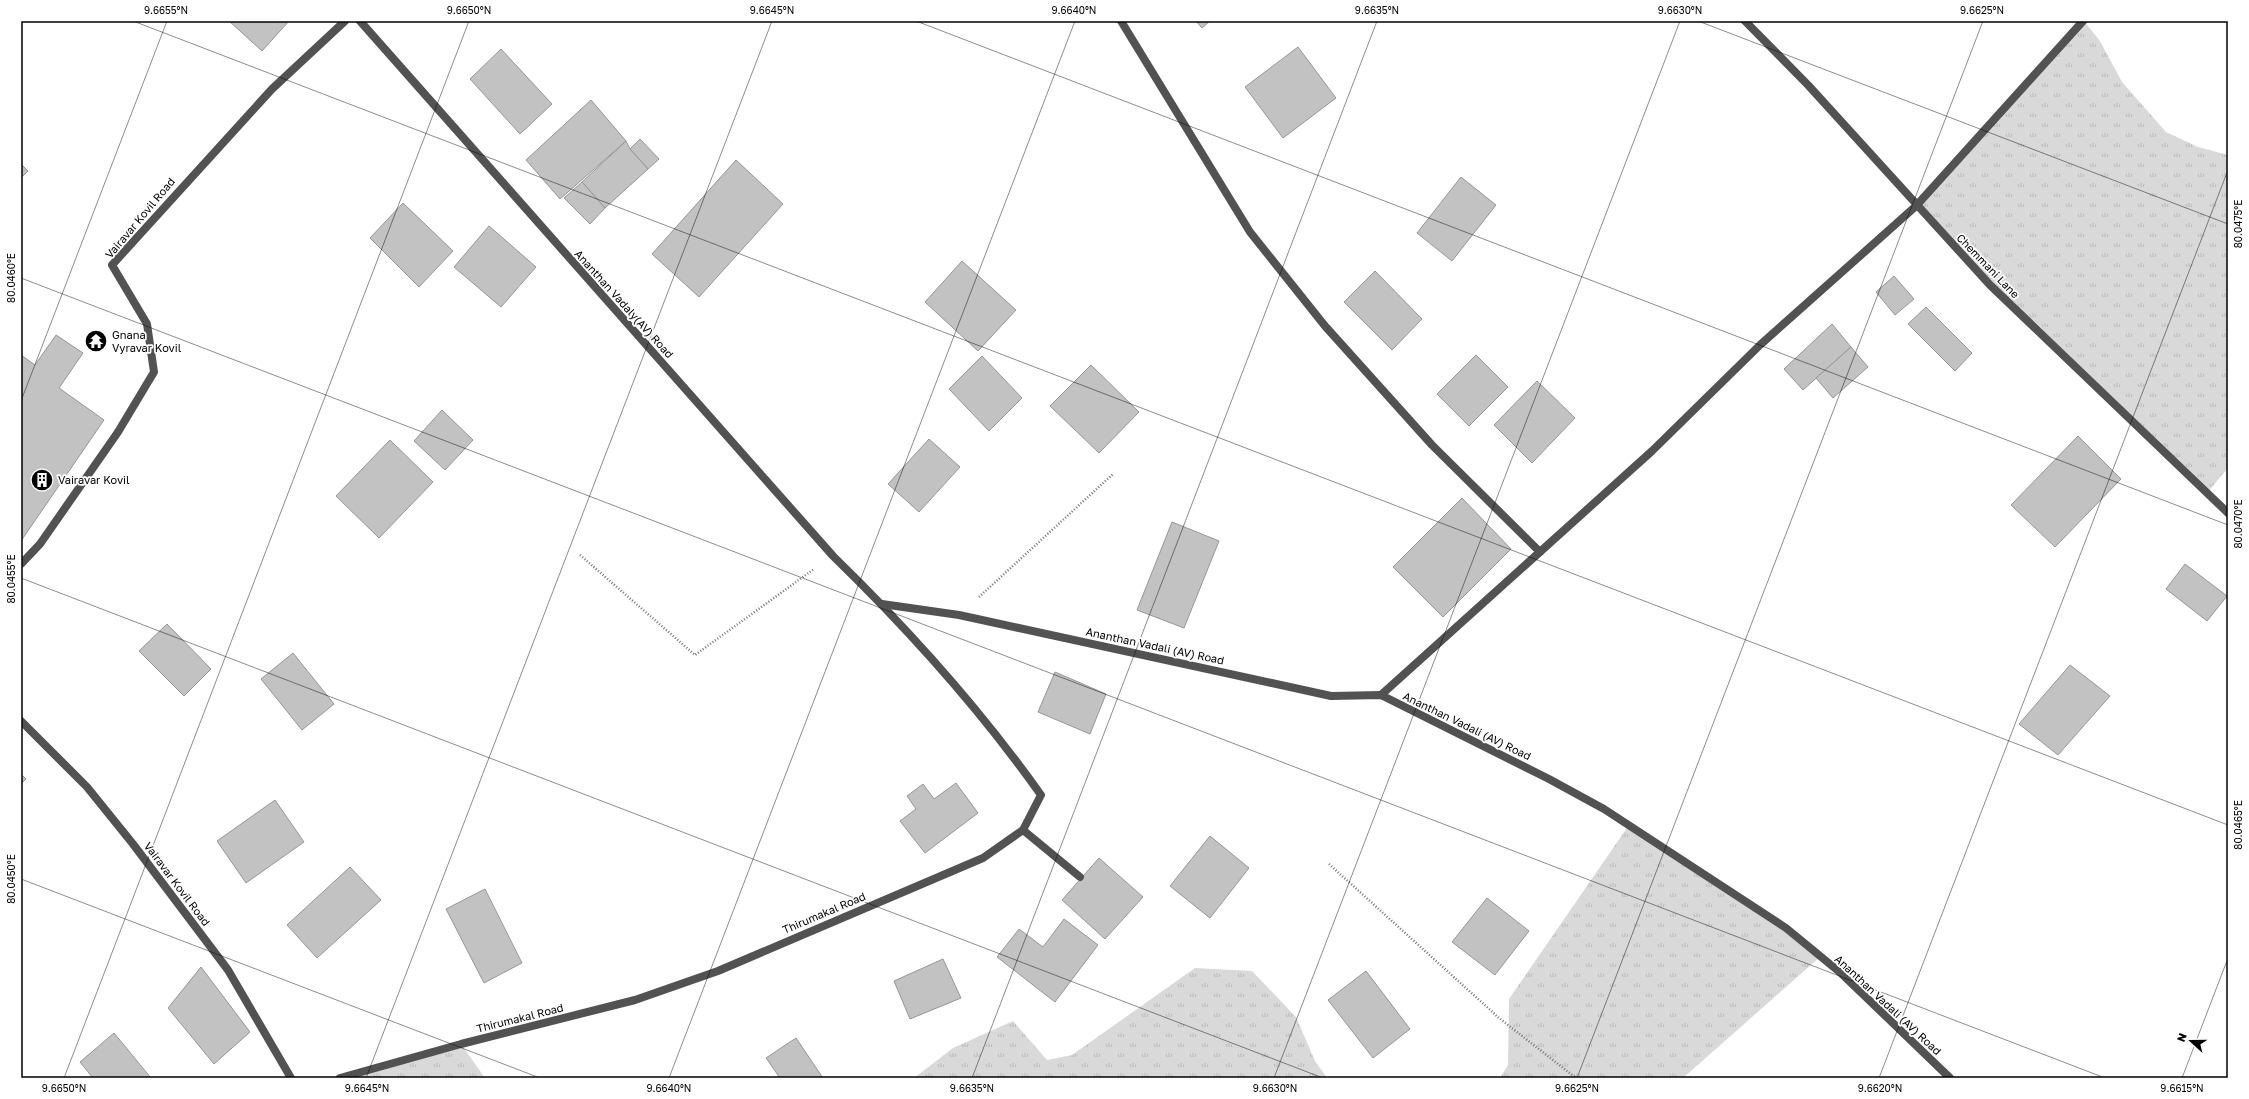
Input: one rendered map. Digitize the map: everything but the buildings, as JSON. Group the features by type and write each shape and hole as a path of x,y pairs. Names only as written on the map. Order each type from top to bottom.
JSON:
{"street":[{"name":"Vairavar Kovil Road","path":"21,564 40,544 118,432 154,372 147,324 112,266 272,89 345,21"},
{"name":"Ananthan Vadaly(AV) Road","path":"360,21 833,556 879,601"},
{"path":"1121,21 1250,232 1325,326 1432,445 1540,552"},
{"name":"Chemmani Lane","path":"1746,21 1808,85 1916,206 1990,285 2228,513"},
{"path":"1381,695 1652,451 1760,345 1916,206 2083,21"},
{"name":"Ananthan Vadali (AV) Road","path":"879,601 959,615 1331,696 1381,695 1549,779 1604,809 1786,928 1842,974 1950,1078"},
{"name":"Thirumakal Road","path":"340,1078 469,1042 635,1000 718,971 984,858 1023,830 1041,795 1016,760 980,716 879,601"},
{"name":"Vairavar Kovil Road","path":"21,721 87,787 133,844 228,970 290,1078"},
{"path":"1023,830 1080,877"}],"path":[{"path":"959,615 1113,474"},
{"path":"580,554 694,655 833,556"},
{"path":"1330,864 1499,1018 1576,1078"}],"green space":[{"path":"2084,21 2100,41 2122,82 2166,132 2198,147 2228,155 2228,468 2207,493 1990,285 1916,206"},
{"path":"1629,825 1786,928 1820,957 1683,1078 1500,1078 1508,1065 1509,999"},
{"path":"1195,968 1252,971 1296,1017 1315,1061 1327,1078 914,1078 953,1048 1013,1021 1047,1060 1072,1055"},
{"path":"461,1044 485,1078 355,1078 352,1074"}],"place":[{"name":"Gnana Vyravar Kovil","path":"96,341"},
{"name":"Vairavar Kovil","path":"42,480"}]}
